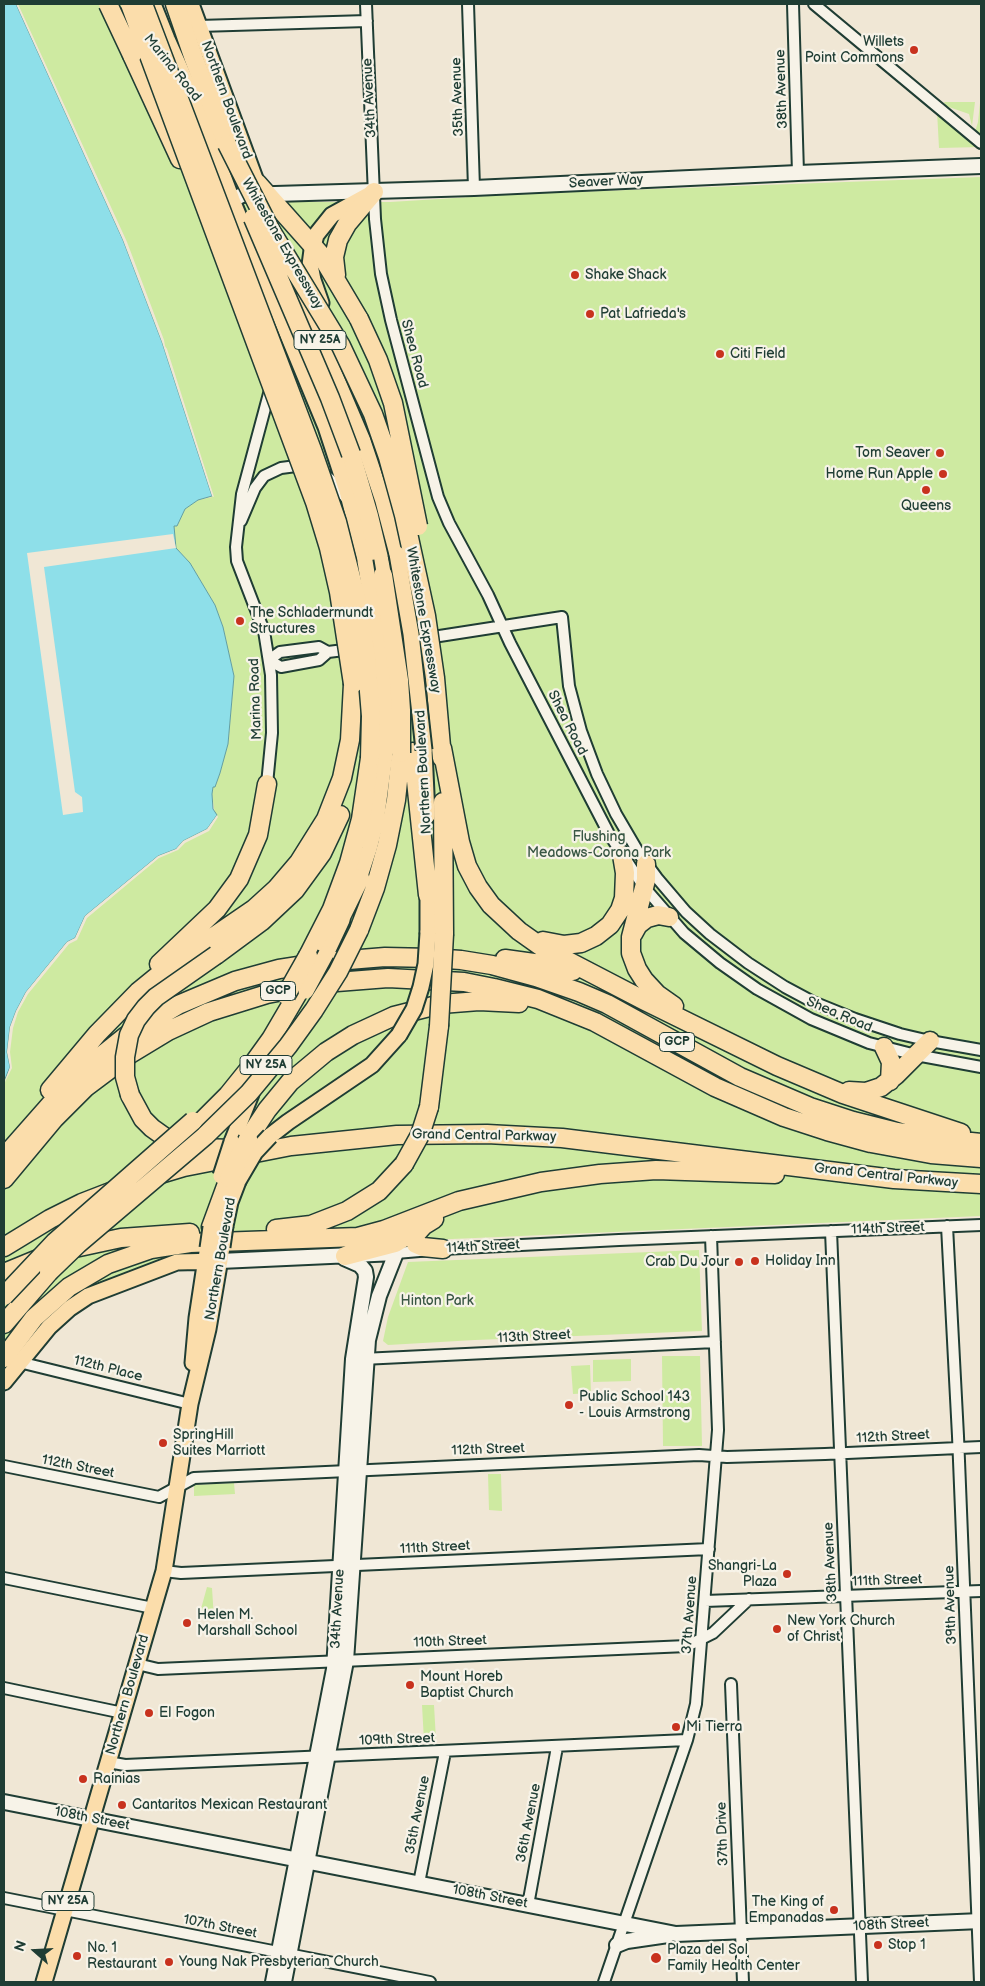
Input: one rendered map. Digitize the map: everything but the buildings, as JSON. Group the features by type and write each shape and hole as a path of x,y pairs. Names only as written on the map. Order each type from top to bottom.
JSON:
{"highway":[{"path":"99,4 110,11 173,144 228,269"},
{"path":"4,1324 49,1272 84,1239 206,1136 249,1093 278,1059 314,1010 338,972 359,930 375,888 387,845 396,800 385,756 352,728 354,684 342,607 322,525 305,473 130,4"},
{"path":"143,4 312,450 337,522 354,589 365,648 370,709 428,895"},
{"name":"Whitestone Expressway","path":"175,4 222,151 337,339 372,414 388,457 404,515 426,616 442,748"},
{"path":"222,151 258,229 347,440 366,502 400,649 385,756 364,805 349,863 318,955"},
{"path":"262,190 313,245 337,281 359,319 384,375 401,433 422,552 435,678"},
{"path":"337,281 334,261 338,240 347,224 374,192"},
{"path":"442,748 460,842 467,866 475,883 491,905 519,931 544,948 645,1001 798,1075 843,1094 910,1117 981,1137"},
{"path":"261,1240 306,1235 330,1228 345,1221 374,1201 388,1187 404,1164 420,1135 429,1107 439,1026 436,933 442,748"},
{"path":"291,1146 212,1150 181,1144 163,1136 149,1126 138,1112 130,1095 124,1072 129,1035 136,1020 156,997 268,916 295,890 326,846 349,790 385,756"},
{"path":"68,1067 138,992 166,970 254,909 283,882 304,857 322,826 334,799 385,756"},
{"path":"4,1152 68,1067 127,994 206,921 231,892 243,872 255,843 262,820 268,784"},
{"path":"519,931 542,941 564,945 581,943 600,933 616,917 623,902 625,878 622,855"},
{"path":"646,864 647,874 630,942 632,956 637,968 654,990 681,1011 740,1048"},
{"path":"4,1296 43,1252 195,1123 241,1066 267,1028 297,993 360,878"},
{"path":"630,942 634,931 644,920 658,916 669,917"},
{"path":"369,958 400,954 433,953 535,963 577,972 645,1001"},
{"name":"GCP","path":"4,1157 57,1097 90,1065 126,1036 165,1012 206,992 264,973 310,964 369,958 416,957 461,960 499,967 536,977 600,1001 740,1076 810,1107 853,1121 897,1132 981,1143"},
{"name":"Grand Central Parkway","path":"4,1179 59,1113 86,1087 116,1063 148,1042 181,1024 224,1006 267,994 308,986 358,980 403,978 450,980 538,999 608,1029 722,1090 799,1122 886,1146 981,1158"},
{"path":"218,1227 240,1141 280,1094 313,1062 353,1035 394,1016 449,1003 499,1001 543,1009 608,1029"},
{"path":"798,1075 856,1092 876,1089 890,1081 930,1041"},
{"path":"884,1047 891,1062 890,1081"},
{"name":"Grand Central Parkway","path":"4,1247 64,1211 144,1179 184,1168 291,1146 366,1137 412,1134 532,1136 607,1143 909,1181 981,1184"},
{"path":"4,1273 52,1254 121,1238 281,1229 311,1225 341,1214 367,1200 387,1184 404,1164"},
{"path":"12,1360 29,1324 51,1302 75,1283 108,1264 143,1251 175,1245 364,1236 454,1203 480,1196 553,1180 612,1172 645,1170 909,1181"},
{"path":"338,1256 388,1245 408,1236 451,1209 480,1196"},
{"path":"424,1225 416,1234 414,1239 416,1244 424,1247 443,1248"},
{"path":"396,1253 408,1236"}],"main road":[{"name":"Northern Boulevard","path":"153,4 196,104 222,151 232,200 326,427 352,507 365,561 384,676 386,714 385,756"},
{"name":"Northern Boulevard","path":"191,4 297,288 358,427 379,486 396,554 411,634 385,756 376,822 360,878"},
{"name":"Seaver Way","path":"232,200 262,190 374,192 981,166"},
{"path":"374,192 332,215 318,231 310,260 313,280 345,374 379,486"},
{"name":"Northern Boulevard","path":"229,1178 270,1136 372,1065 399,1035 419,995 436,933 428,895"},
{"name":"NY 25A","path":"240,1141 250,1096 297,993"},
{"name":"Northern Boulevard","path":"44,1982 164,1571 190,1404 196,1333 214,1254 218,1227"},
{"name":"114th Street","path":"4,1382 12,1360 55,1321 88,1296 172,1263 214,1254 338,1256 396,1253"},
{"name":"34th Avenue","path":"360,1359 368,1340 375,1309 396,1253"},
{"name":"34th Avenue","path":"273,1982 284,1954 340,1661 366,1273 356,1262 338,1256"},
{"name":"108th Street","path":"4,1802 676,1934 979,1921"},
{"path":"617,1945 627,1941 676,1934"},
{"name":"34th Avenue","path":"284,1954 284,1982"}],"street":[{"name":"34th Avenue","path":"366,4 374,192"},
{"name":"35th Avenue","path":"468,4 474,188"},
{"name":"38th Avenue","path":"793,4 798,173"},
{"path":"814,4 981,143"},
{"name":"Marina Road","path":"110,11 222,151"},
{"path":"199,26 367,21"},
{"name":"Shea Road","path":"374,192 377,243 387,304 438,497 449,523 488,595 502,626 605,826 644,887 669,917 708,953 769,997 824,1025 884,1047 981,1067"},
{"name":"Marina Road","path":"268,784 272,705 269,660 264,631 237,561 236,547 239,506 245,479 279,354 282,333 280,319"},
{"name":"Marina Road","path":"238,529 253,491 260,481 268,473 288,466 307,466 323,473 341,491 352,507"},
{"name":"Shea Road","path":"502,626 562,617 567,678 581,731 597,774 616,814 646,864 676,901 699,924 729,949 772,979 806,998 841,1014 884,1030 981,1050"},
{"path":"269,660 281,651 319,647 328,652 502,626"},
{"name":"114th Street","path":"396,1253 443,1248 981,1225"},
{"name":"39th Avenue","path":"947,1226 979,1921 980,1982"},
{"name":"38th Avenue","path":"831,1231 862,1982"},
{"name":"37th Avenue","path":"604,1982 687,1740 695,1710 716,1456 718,1399 711,1236"},
{"name":"113th Street","path":"360,1359 715,1342"},
{"name":"112th Place","path":"12,1360 190,1404"},
{"name":"112th Street","path":"4,1466 159,1496 194,1478 699,1455 840,1453 981,1447"},
{"name":"111th Street","path":"164,1571 181,1573 709,1549"},
{"path":"4,1578 153,1608"},
{"name":"111th Street","path":"705,1601 981,1591"},
{"name":"110th Street","path":"137,1664 158,1669 688,1646 713,1633 749,1599"},
{"name":"37th Drive","path":"731,1684 743,1982"},
{"path":"4,1688 123,1713"},
{"name":"109th Street","path":"108,1762 125,1765 687,1740"},
{"name":"36th Avenue","path":"528,1905 557,1747"},
{"name":"35th Avenue","path":"419,1884 445,1752"},
{"name":"107th Street","path":"4,1898 430,1982"}],"green space":[{"name":"Flushing Meadows-Corona Park","path":"16,4 148,4 227,202 390,202 520,194 981,177 981,1216 429,1240 357,1247 179,1255 102,1282 78,1294 54,1312 4,1371 4,982 45,931 215,815 212,794 228,744 234,676 223,627 215,605 190,563 176,548 173,534 174,526 177,526 185,509 198,500 212,497"},
{"path":"944,102 975,102 972,126 969,114 946,106"},
{"path":"981,103 981,137 975,132"},
{"path":"937,111 981,147 939,148"},
{"name":"Hinton Park","path":"699,1250 702,1331 388,1345 383,1341 388,1317 408,1262"},
{"path":"662,1356 700,1356 702,1446 663,1446"},
{"path":"631,1359 631,1381 593,1382 593,1360"},
{"path":"590,1365 591,1393 573,1394 571,1366"},
{"path":"488,1474 501,1474 502,1511 489,1510"},
{"path":"234,1483 235,1494 194,1496 194,1485"},
{"path":"207,1587 212,1588 214,1619 199,1616"},
{"path":"422,1705 434,1705 436,1740 424,1741"}],"water":[{"path":"4,4 16,4 123,240 162,342 212,496 198,500 185,509 177,526 174,526 176,548 190,563 215,605 223,627 234,676 228,744 212,794 213,809 217,815 207,829 183,841 176,849 158,856 85,916 75,938 67,942 26,992 16,1011 10,1027 7,1052 10,1067 4,1081"}],"pier":[{"path":"16,4 18,4 127,242 164,340 214,497 212,496 162,342 123,240"},
{"path":"173,534 176,548 44,567 75,792 82,797 83,812 63,815 27,553"},
{"path":"217,815 218,817 209,831 185,843 178,850 159,858 87,918 77,940 69,944 28,994 18,1012 13,1028 10,1052 12,1068 4,1084 10,1067 7,1052 10,1027 16,1011 26,992 67,942 75,938 85,916 158,856 176,849 183,841 207,829"}],"place":[{"name":"Willets Point Commons","path":"914,50"},
{"name":"Shake Shack","path":"575,275"},
{"name":"Pat Lafrieda's","path":"590,314"},
{"name":"Citi Field","path":"720,354"},
{"name":"Tom Seaver","path":"940,453"},
{"name":"Home Run Apple","path":"943,474"},
{"name":"Queens","path":"926,490"},
{"name":"The Schladermundt Structures","path":"240,621"},
{"name":"Holiday Inn","path":"755,1261"},
{"name":"Crab Du Jour","path":"739,1262"},
{"name":"Public School 143 - Louis Armstrong","path":"569,1405"},
{"name":"SpringHill Suites Marriott","path":"163,1443"},
{"name":"Shangri-La Plaza","path":"787,1574"},
{"name":"Helen M. Marshall School","path":"187,1623"},
{"name":"New York Church of Christ","path":"777,1629"},
{"name":"Mount Horeb Baptist Church","path":"410,1685"},
{"name":"El Fogon","path":"149,1713"},
{"name":"Mi Tierra","path":"676,1727"},
{"name":"Rainias","path":"83,1779"},
{"name":"Cantaritos Mexican Restaurant","path":"122,1805"},
{"name":"The King of Empanadas","path":"834,1910"},
{"name":"Stop 1","path":"878,1945"},
{"name":"No. 1 Restaurant","path":"77,1956"},
{"name":"Plaza del Sol Family Health Center","path":"656,1958"},
{"name":"Young Nak Presbyterian Church","path":"169,1962"}]}
